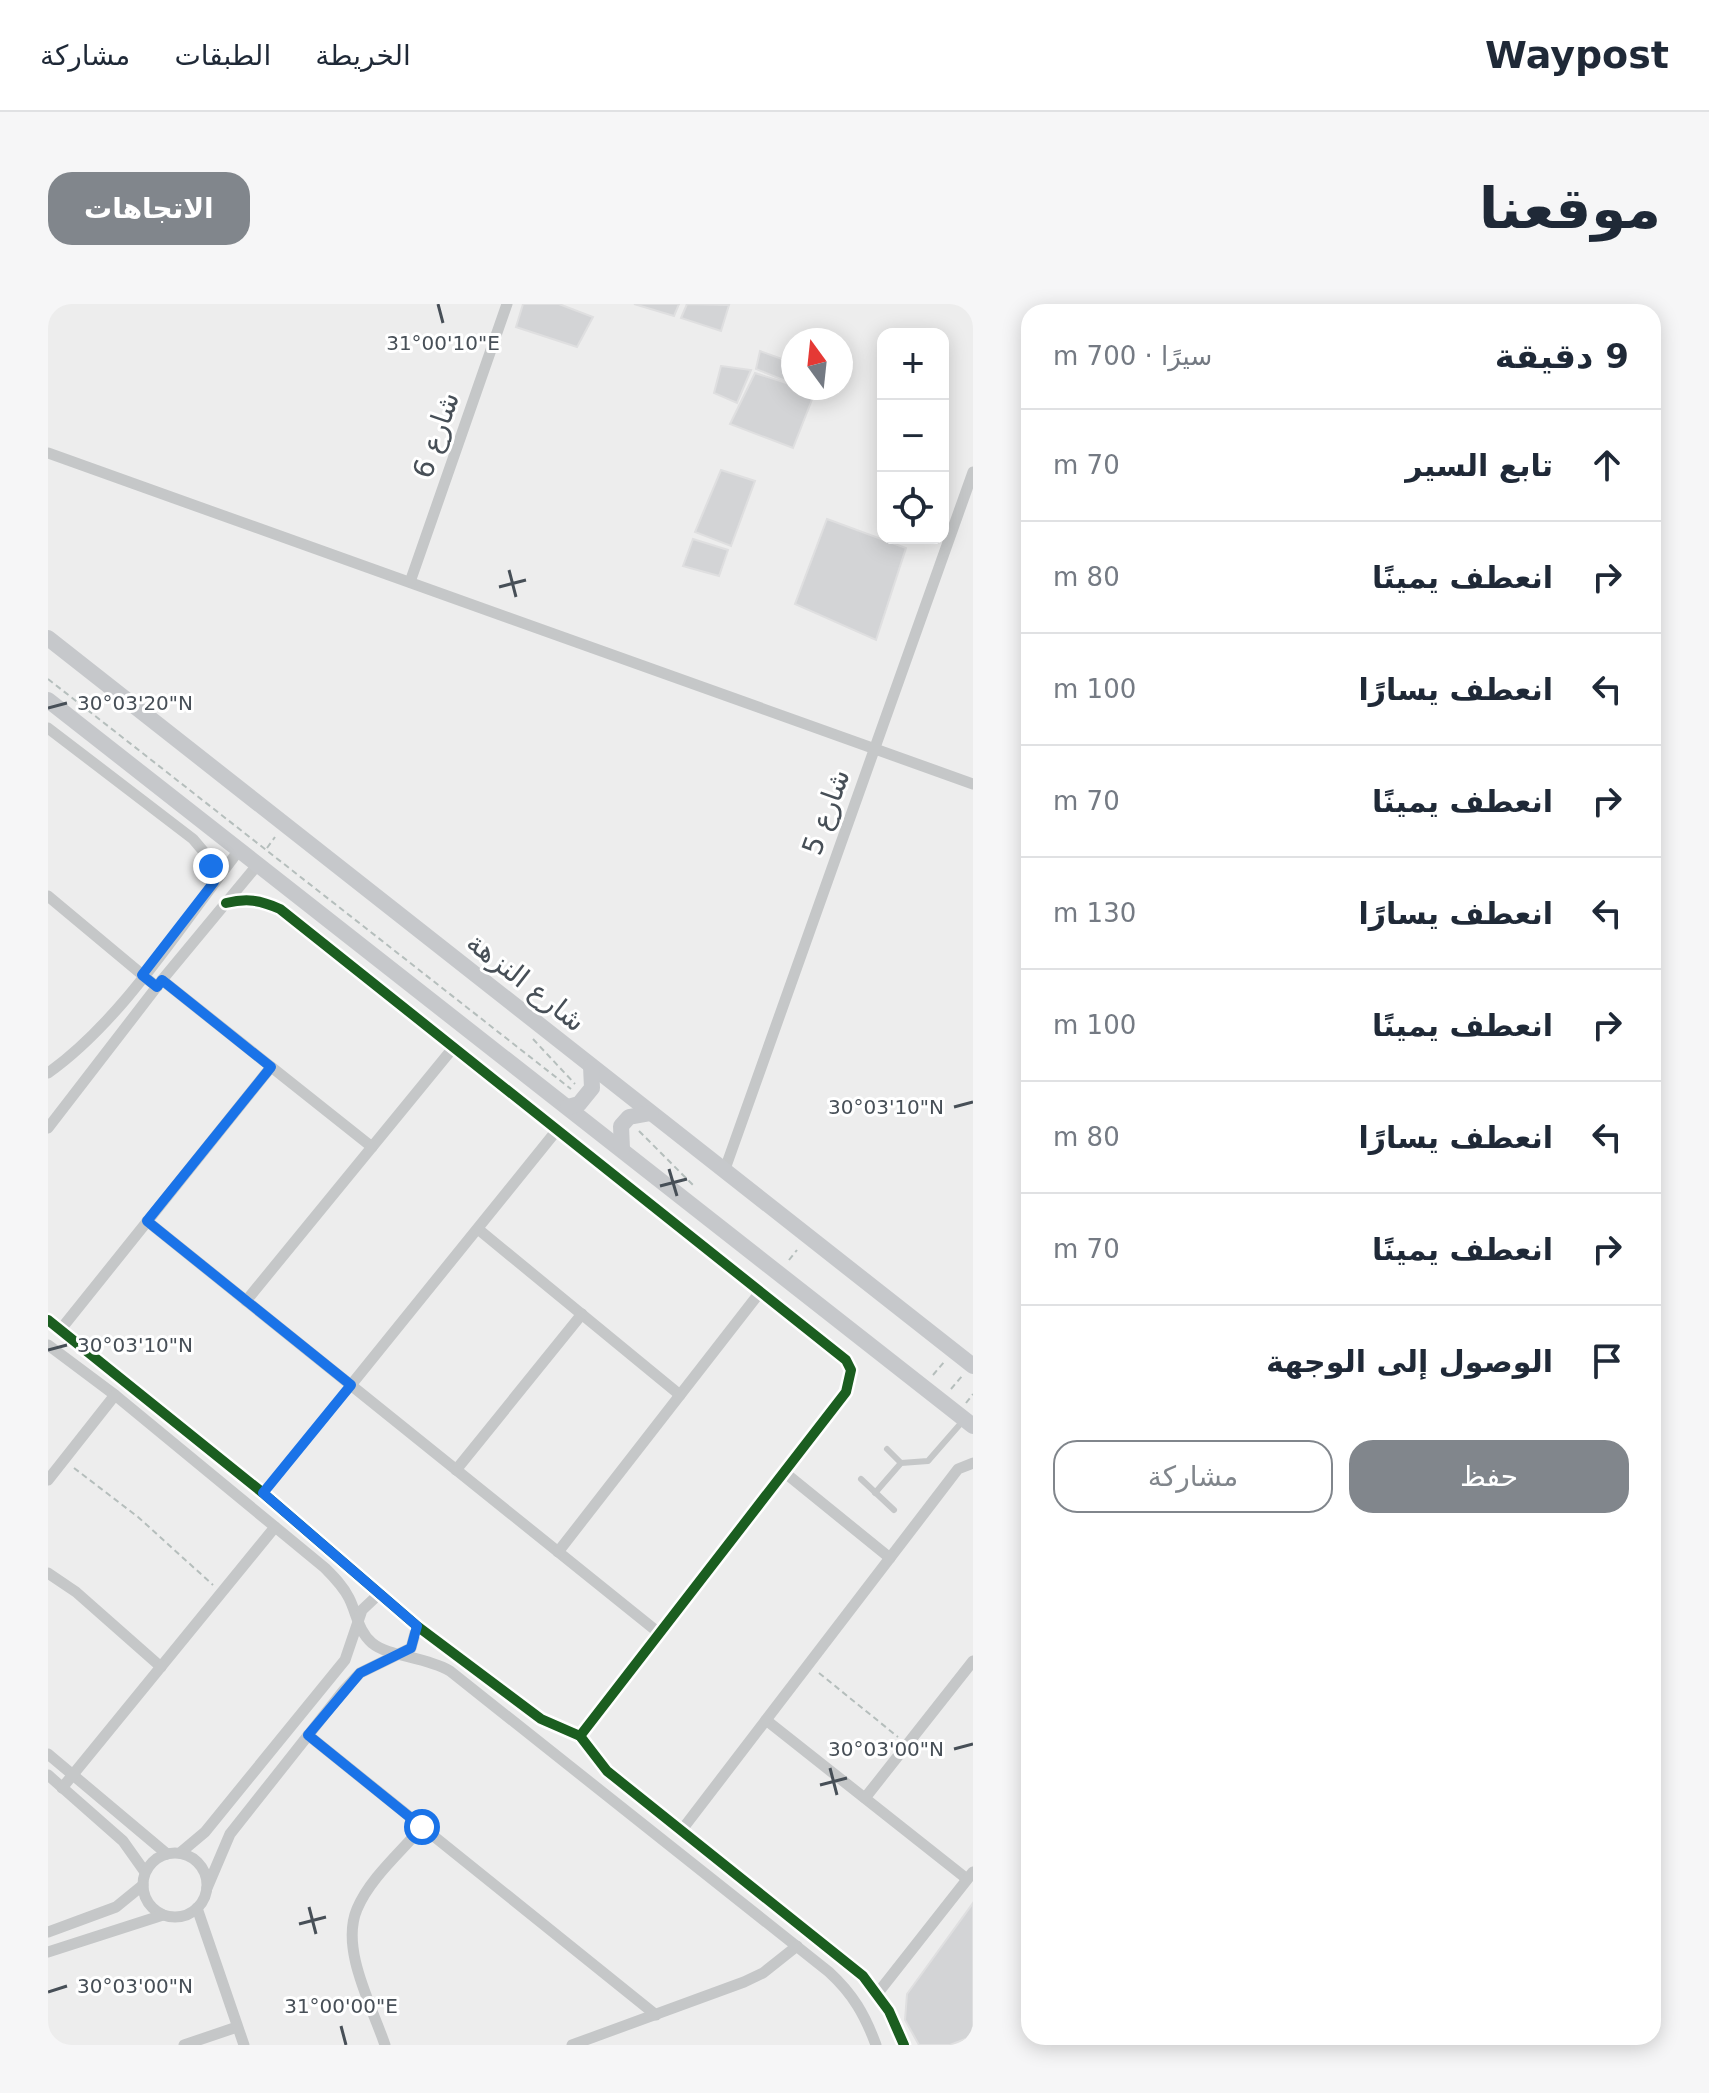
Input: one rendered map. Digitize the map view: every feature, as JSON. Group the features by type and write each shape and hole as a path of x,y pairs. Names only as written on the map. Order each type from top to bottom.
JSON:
{"main road":[{"name":"شارع النزهة","path":"48,638 591,1066 647,1119 725,1169 973,1366"},
{"path":"48,700 240,849 262,857 568,1107 778,1273 969,1414"},
{"path":"568,1107 579,1104 592,1088 591,1066"},
{"path":"622,1149 621,1126 629,1117 647,1119"}],"street":[{"name":"شارع 6","path":"410,582 507,304"},
{"path":"48,453 973,784"},
{"name":"شارع 5","path":"725,1169 973,472"},
{"path":"48,728 193,839 204,852 214,882"},
{"path":"48,1073 76,1053 103,1025 240,849"},
{"path":"48,1128 262,857"},
{"path":"48,896 142,975 159,984 271,1067 372,1147"},
{"path":"226,903 244,899 263,901 280,909 761,1291 846,1360 851,1370 846,1392 580,1736"},
{"path":"246,1301 453,1048"},
{"path":"61,1329 271,1067"},
{"path":"351,1385 557,1130"},
{"path":"147,1221 659,1633"},
{"path":"478,1229 680,1395"},
{"path":"558,1552 761,1291"},
{"path":"456,1470 582,1314"},
{"path":"48,1320 263,1493 417,1626 541,1719 580,1736 607,1771 863,1976 877,1994 904,2045"},
{"path":"48,1345 115,1395 340,1583 357,1620 374,1645 427,1659 450,1671 848,1989 862,2009 876,2045"},
{"path":"48,1480 115,1395"},
{"path":"681,1831 958,1469 973,1463"},
{"path":"784,1472 890,1558"},
{"path":"62,1788 275,1527"},
{"path":"48,1573 76,1592 161,1667"},
{"path":"180,1853 205,1832 345,1660 354,1641 362,1610 379,1594"},
{"path":"48,1952 163,1915 181,1916 197,1908 230,1834 360,1673 402,1654 417,1638 417,1626"},
{"path":"865,1798 973,1661"},
{"path":"766,1720 970,1876 877,1994"},
{"path":"547,1748 560,1727"},
{"path":"308,1735 656,2015"},
{"path":"48,1754 167,1854"},
{"path":"576,1771 587,1765 592,1754"},
{"path":"48,1775 123,1841 145,1872"},
{"path":"385,2045 353,1948 352,1929 365,1894 422,1827"},
{"path":"163,1915 148,1903 143,1885 145,1872 154,1861 167,1854 180,1853 197,1862 203,1870 207,1888"},
{"path":"48,1932 116,1907 143,1885"},
{"path":"197,1908 244,2045"},
{"path":"572,2045 763,1973 797,1946"},
{"path":"184,2045 237,2027"}],"lane":[{"path":"875,1493 901,1463 928,1461 969,1414"},
{"path":"887,1449 901,1463"},
{"path":"861,1479 894,1510"}],"path":[{"path":"48,679 262,857 570,1089 576,1089 531,1038"},
{"path":"262,857 284,825"},
{"path":"647,1119 639,1127 641,1133 697,1190"},
{"path":"778,1273 808,1237"},
{"path":"950,1390 962,1376 944,1362 932,1376 950,1390 969,1414"},
{"path":"263,1493 351,1385"},
{"path":"969,1414 973,1394"},
{"path":"64,1460 138,1517 222,1592"},
{"path":"809,1664 907,1745"}],"building":[{"path":"523,304 559,304 593,317 577,347 516,327"},
{"path":"634,304 679,304 674,316"},
{"path":"687,304 729,305 721,331 681,318"},
{"path":"760,351 781,359 781,379 756,369"},
{"path":"721,366 751,370 737,403 714,393"},
{"path":"755,373 781,381 781,400 812,400 793,448 730,424"},
{"path":"721,470 755,481 731,546 695,532"},
{"path":"827,519 877,537 877,544 895,544 906,548 876,640 795,604"},
{"path":"693,539 728,550 719,576 683,566"},
{"path":"973,1903 973,2036 950,2045 919,2045 905,2020 907,1994"}],"cycle path":[{"path":"226,903 253,901 280,909 846,1360 851,1370 846,1392 580,1736"},
{"path":"48,1320 263,1493 417,1626 541,1719 580,1736 607,1771 863,1976 889,2011 904,2045"}],"route":[{"path":"211,866 214,882 142,975 157,987 162,980 271,1067 147,1221 351,1385 263,1493 417,1626 417,1638 411,1648 360,1673 308,1735 422,1827"}]}
